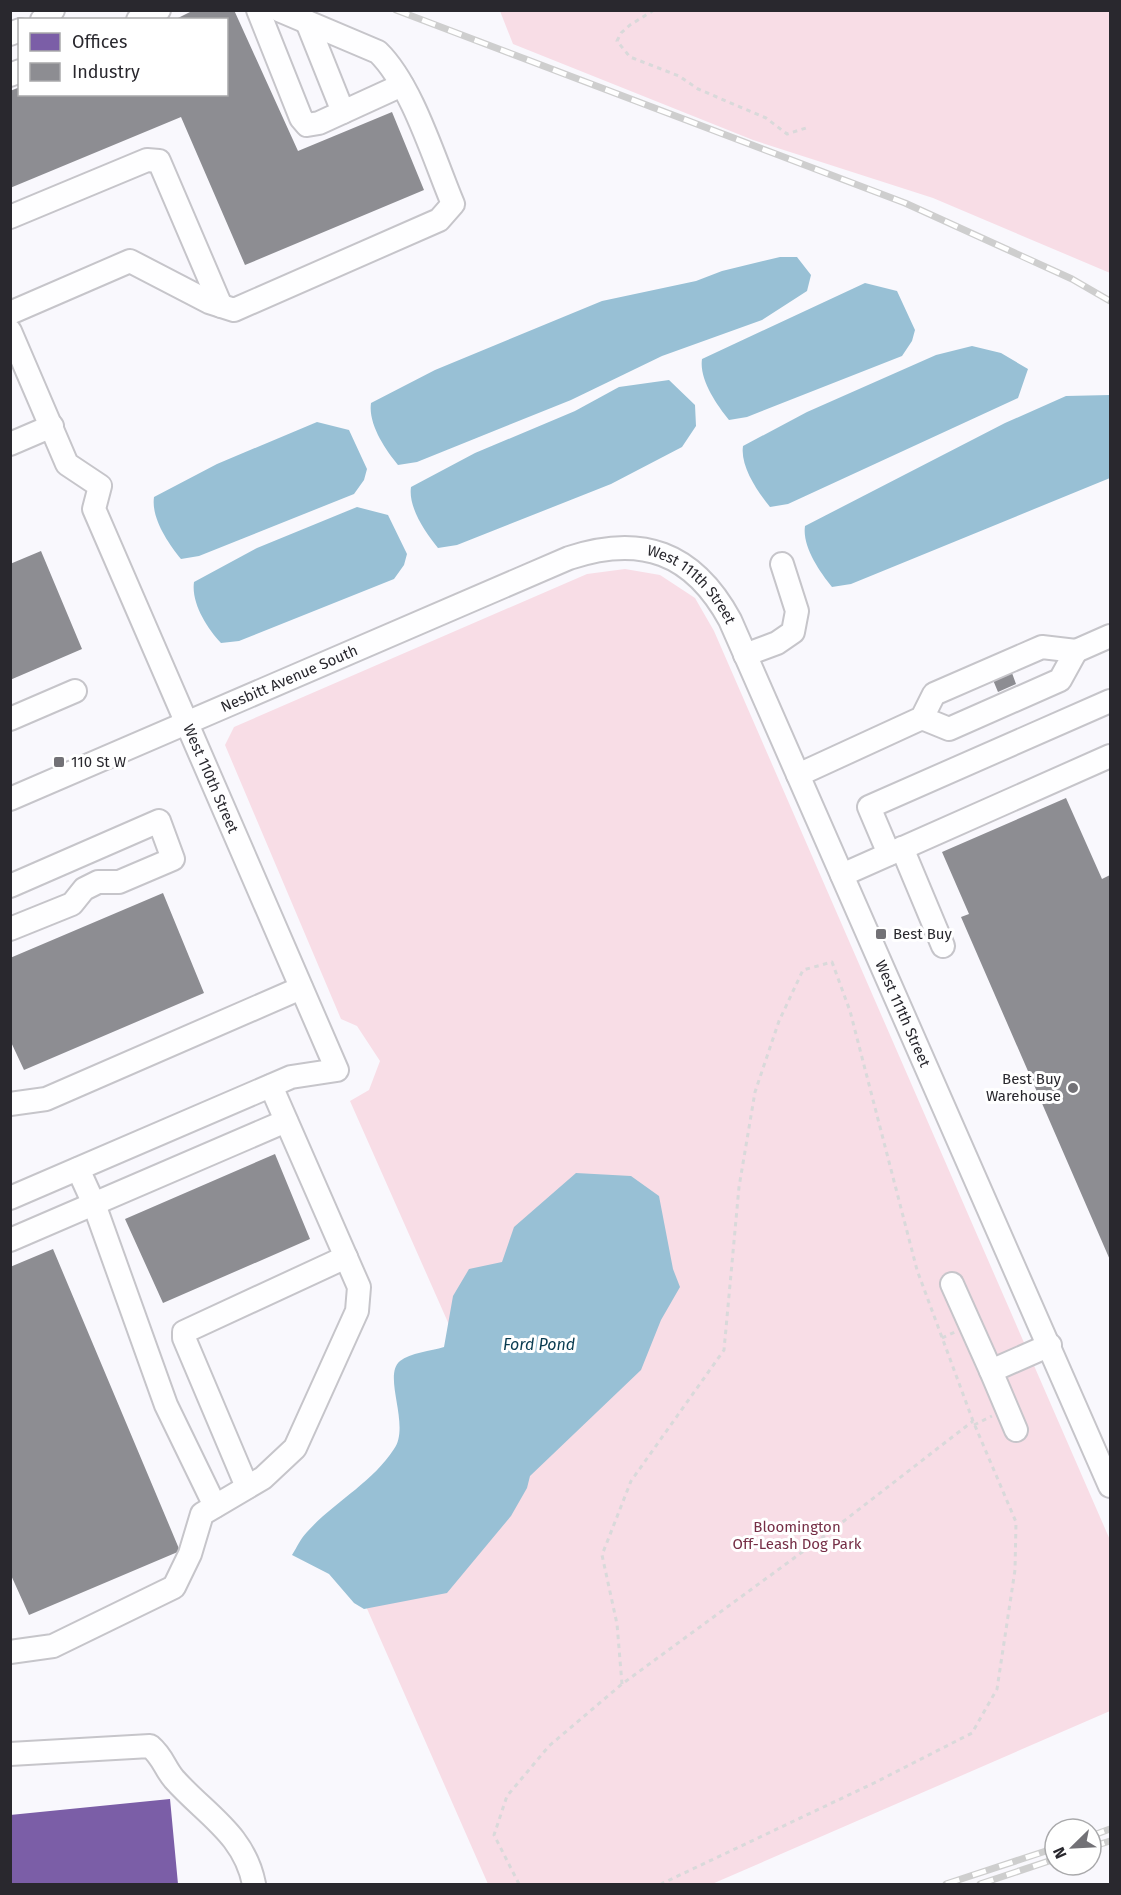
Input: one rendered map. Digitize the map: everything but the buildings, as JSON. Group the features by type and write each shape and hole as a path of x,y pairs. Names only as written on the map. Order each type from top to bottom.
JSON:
{"street":[{"path":"142,18 159,10"},
{"path":"258,10 301,118 307,125 343,112 402,85"},
{"path":"10,313 130,261 208,302 234,310 439,220 453,204 402,85 389,63 378,52 279,10"},
{"path":"307,22 343,112"},
{"path":"10,217 147,160 159,161 221,306"},
{"path":"10,331 52,426 10,444"},
{"name":"West 110th Street","path":"52,426 67,464 100,486 94,508 337,1070 291,1077 271,1086"},
{"name":"West 111th Street","path":"569,558 594,549 622,546 650,550 675,560 698,575 717,596 1050,1345 1110,1486"},
{"name":"Nesbitt Avenue South","path":"10,799 569,558"},
{"path":"745,655 777,643 793,632 797,611 782,564"},
{"path":"798,775 922,718 934,694 1042,647 1076,651 1110,636"},
{"path":"922,718 949,729 1060,680 1076,651"},
{"path":"10,719 75,691"},
{"path":"943,946 896,851 869,807 1110,701"},
{"path":"842,875 1110,756"},
{"path":"10,886 159,821 173,859 119,882 98,882 84,888 72,903 10,929"},
{"path":"10,1104 46,1099 301,988"},
{"path":"10,1198 271,1086 359,1287 357,1311 295,1448 263,1478 202,1514 190,1554 174,1587 53,1646 10,1652"},
{"path":"10,1240 286,1121"},
{"path":"78,1169 93,1204 166,1405 215,1506"},
{"path":"247,1487 184,1338 184,1332 346,1257"},
{"path":"952,1284 1016,1430"},
{"path":"991,1371 1050,1345"},
{"path":"10,1754 150,1746 162,1756 173,1777 233,1835 252,1871 254,1884"}],"path":[{"path":"654,10 621,33 617,41 630,57 679,76 698,89 766,118 787,134 806,128"},
{"path":"622,1684 617,1624 602,1555 631,1481 724,1350 739,1187 755,1092 779,1022 803,970 832,962 850,1011 917,1270 973,1421 1016,1522 1016,1570 997,1689 972,1733 874,1784 661,1884"},
{"path":"519,1884 494,1835 507,1796 549,1746 622,1684 831,1531 973,1421"}],"green space":[{"path":"500,11 1110,11 1110,273 933,198 753,140 513,44"},
{"name":"Bloomington Off-Leash Dog Park","path":"625,569 660,575 695,598 714,631 1110,1540 1110,1711 712,1884 488,1884 343,1554 516,1476 350,1101 369,1090 380,1061 357,1026 341,1019 225,745 234,727 587,574"}],"water":[{"path":"780,257 797,257 811,275 807,291 762,320 662,356 571,400 417,462 398,465 375,428 371,403 435,370 602,301 696,281 722,271"},
{"path":"865,283 897,291 915,330 912,341 902,356 747,417 729,420 706,383 702,359"},
{"path":"972,346 1001,353 1028,369 1018,398 788,504 770,507 760,494 744,462 743,446 807,412 936,355"},
{"path":"669,380 695,405 696,426 682,447 611,484 457,545 438,548 423,527 412,503 411,487 475,453 575,411 619,387"},
{"path":"1110,395 1110,478 851,584 832,587 817,566 806,542 805,526 1005,423 1066,396"},
{"path":"317,422 349,430 367,469 364,480 354,494 199,556 181,559 158,522 154,497 217,464"},
{"path":"357,507 388,515 407,554 404,565 394,579 239,641 221,643 201,615 195,598 194,582 257,548"},
{"name":"Ford Pond","path":"576,1173 631,1176 659,1196 673,1269 680,1287 661,1320 641,1370 530,1476 527,1488 511,1516 447,1593 364,1609 354,1603 329,1574 292,1555 307,1532 375,1472 394,1449 400,1427 394,1378 395,1368 400,1361 415,1354 444,1347 453,1296 469,1269 502,1262 514,1227"}],"railway":[{"path":"396,10 905,203 1072,279 1110,301"},
{"path":"1103,1832 1110,1829"},
{"path":"1103,1843 1110,1841"},
{"path":"946,1884 1043,1852"},
{"path":"980,1884 1043,1863"}],"place":[{"name":"110 St W","path":"59,762"},
{"name":"Best Buy","path":"881,934"},
{"name":"Best Buy Warehouse","path":"1073,1088"}]}
